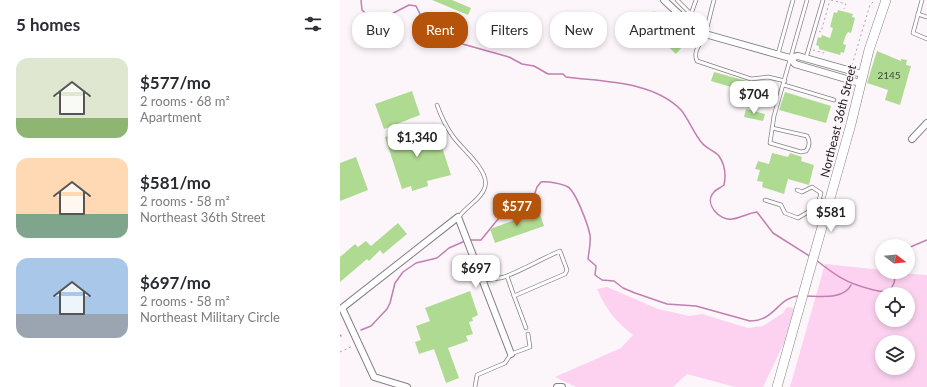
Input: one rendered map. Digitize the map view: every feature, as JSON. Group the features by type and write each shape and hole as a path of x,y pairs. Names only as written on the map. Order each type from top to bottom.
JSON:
{"main road":[{"name":"Northeast 36th Street","path":"777,387 851,124 861,78 886,0"}],"street":[{"path":"664,0 677,12"},
{"path":"709,35 790,58 798,56 850,70 861,78"},
{"path":"790,58 795,64 861,78"},
{"path":"912,139 927,123"},
{"path":"407,387 374,377 342,308 458,217 511,354"},
{"path":"557,387 562,387"}],"lane":[{"path":"677,0 689,12"},
{"path":"692,12 696,0"},
{"path":"709,19 714,0"},
{"path":"777,54 793,0"},
{"path":"772,128 807,136 810,140 809,148 806,151 801,152 770,142 772,128 774,116 807,0"},
{"path":"806,58 823,0"},
{"path":"922,0 913,33 927,39"},
{"path":"918,14 927,17"},
{"path":"697,48 695,56 697,61 751,79 768,77 834,100"},
{"path":"437,105 442,120 452,137 473,159 486,179 485,189 477,198 464,208 458,217"},
{"path":"766,200 781,205 785,213 798,218 808,212 819,200 821,193 812,187 802,192 797,190"},
{"path":"819,200 829,203"},
{"path":"482,280 507,276 560,251 567,270 565,274 514,296"},
{"path":"507,276 526,328"},
{"path":"474,387 477,375 505,363 511,354 530,347 528,334"}],"path":[{"path":"817,31 821,32 830,0 846,4 844,9"},
{"path":"850,70 870,5 874,0"},
{"path":"812,50 824,52"},
{"path":"340,352 359,344"}],"shaded area":[{"path":"825,264 875,269 875,279 915,279 915,274 927,275 927,387 790,387"},
{"path":"607,287 658,309 689,316 702,314 748,328 763,326 783,313 787,307 794,308 784,343 763,387 735,387 687,374 673,387 576,387 555,377 621,348 633,335 612,315 600,296 597,289"}],"building":[{"path":"432,0 452,0 471,8 468,15 468,12 461,12"},
{"path":"838,10 853,14 852,17 855,18 851,33 848,32 843,44 846,45 844,53 841,52 840,55 819,49 819,46 816,45 818,37 821,38 822,35 830,38 833,28 830,27 834,12 837,13"},
{"path":"670,48 681,48 676,54"},
{"path":"877,51 901,61 901,59 907,60 906,65 911,66 900,105 885,100 888,90 867,83"},
{"path":"714,72 754,83 751,93 749,92 747,99 739,97 741,90 711,81"},
{"path":"412,91 420,115 384,129 375,104"},
{"path":"785,92 831,106 826,123 779,110"},
{"path":"746,109 765,114 763,121 744,117"},
{"path":"425,124 432,147 441,144 451,175 427,181 428,186 412,191 411,186 402,189 385,137"},
{"path":"772,153 788,157 790,153 802,157 801,161 814,165 809,185 788,179 784,194 762,187 763,182 757,181 760,170 755,169 758,161 769,164"},
{"path":"356,157 368,190 340,201 340,163"},
{"path":"539,211 544,226 495,243 490,229"},
{"path":"398,223 407,234 383,254 380,250 369,261 367,259 340,282 340,257 355,244 358,247 366,241 371,246"},
{"path":"470,291 478,315 472,318 473,321 469,322 473,334 466,336 468,341 448,348 459,378 446,383 434,349 419,354 415,342 421,340 416,326 430,321 425,308"}],"waterway":[{"path":"361,0 362,10 374,21 378,21 409,5 416,6 420,14 417,32 420,36 459,43 509,57 522,64 534,66 548,74 563,74 566,77 627,84 657,93 670,100 684,113 702,143 717,154 723,163 725,174 724,185 715,191 710,202 714,211 727,219 757,212 773,233 811,257"},
{"path":"469,240 481,240 503,213 528,207 531,204 537,187 541,182 555,183 568,187 575,195 590,235 588,259 596,266 595,275 602,280 614,281 623,288 667,304 696,306 750,321 765,317 786,300 799,296"},
{"path":"915,245 927,240"},
{"path":"361,330 371,326 387,309 395,283 403,272 416,263 437,258 449,248 465,241"},
{"path":"816,260 847,281 878,291 886,291 891,289 895,279"},
{"path":"805,296 837,295 848,290 851,285"}]}
